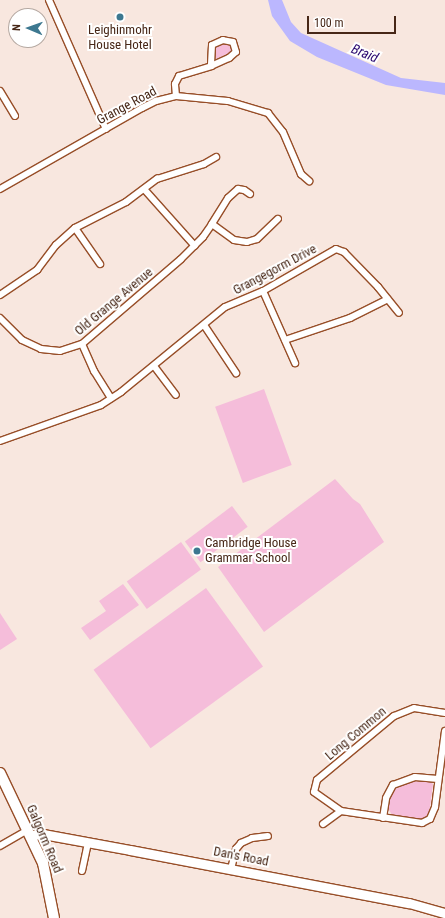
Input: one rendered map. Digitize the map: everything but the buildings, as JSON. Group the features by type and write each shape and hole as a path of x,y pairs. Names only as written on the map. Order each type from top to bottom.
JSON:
{"main road":[{"name":"Galgorm Road","path":"0,773 43,863 54,918"}],"street":[{"path":"49,0 106,129"},
{"path":"176,96 175,84 179,76 211,66 234,55 237,48 233,42 223,40 212,45 211,66"},
{"path":"0,91 15,116"},
{"name":"Grange Road","path":"0,189 156,101 176,96 228,101 268,114 283,132 300,174 309,181"},
{"path":"0,296 37,270 56,245 75,228 122,205 162,177 204,164 216,157"},
{"path":"144,189 195,246"},
{"name":"Old Grange Avenue","path":"0,318 22,340 41,349 60,350 82,344 126,308 195,246 212,224 225,202 238,189 250,194"},
{"path":"212,224 234,240 247,242 257,239 278,219"},
{"path":"75,228 100,264"},
{"name":"Grangegorm Drive","path":"0,441 101,405 154,366 225,307 263,291 336,249 344,252 388,299 399,313"},
{"path":"263,291 295,363"},
{"path":"285,340 350,318 388,299"},
{"path":"204,325 236,373"},
{"path":"82,344 94,371 111,398"},
{"path":"154,366 176,395"},
{"name":"Long Common","path":"341,810 316,795 313,790 317,780 394,716 414,708 445,713"},
{"path":"323,824 341,810 383,818 422,823 430,819 435,807 445,731"},
{"path":"383,818 386,798 392,785 415,777 438,779"},
{"path":"0,846 29,833"},
{"name":"Dan's Road","path":"29,833 43,834 231,869 409,903 445,912"},
{"path":"231,869 238,846 252,838 268,836"},
{"path":"82,871 88,843"}],"shaded area":[{"path":"268,0 282,0 291,22 301,33 401,78 445,83 445,95 386,85 317,57 290,41 272,16"},
{"path":"227,43 233,46 232,52 213,60 214,47"},
{"path":"264,389 292,465 243,483 215,407"},
{"path":"335,479 353,499 360,504 384,542 264,632 218,567"},
{"path":"232,506 248,527 201,562 185,542"},
{"path":"181,542 201,570 147,609 127,581"},
{"path":"123,584 139,605 90,640 81,628 106,611 99,601"},
{"path":"206,588 263,666 151,748 94,670"},
{"path":"0,613 17,639 0,650"},
{"path":"429,781 433,784 429,814 421,820 393,817 388,808 392,791 407,783"}],"place":[{"name":"Leighinmohr House Hotel","path":"120,17"},
{"name":"Cambridge House Grammar School","path":"197,551"}],"water label":[{"name":"Braid","path":"365,53"}]}
